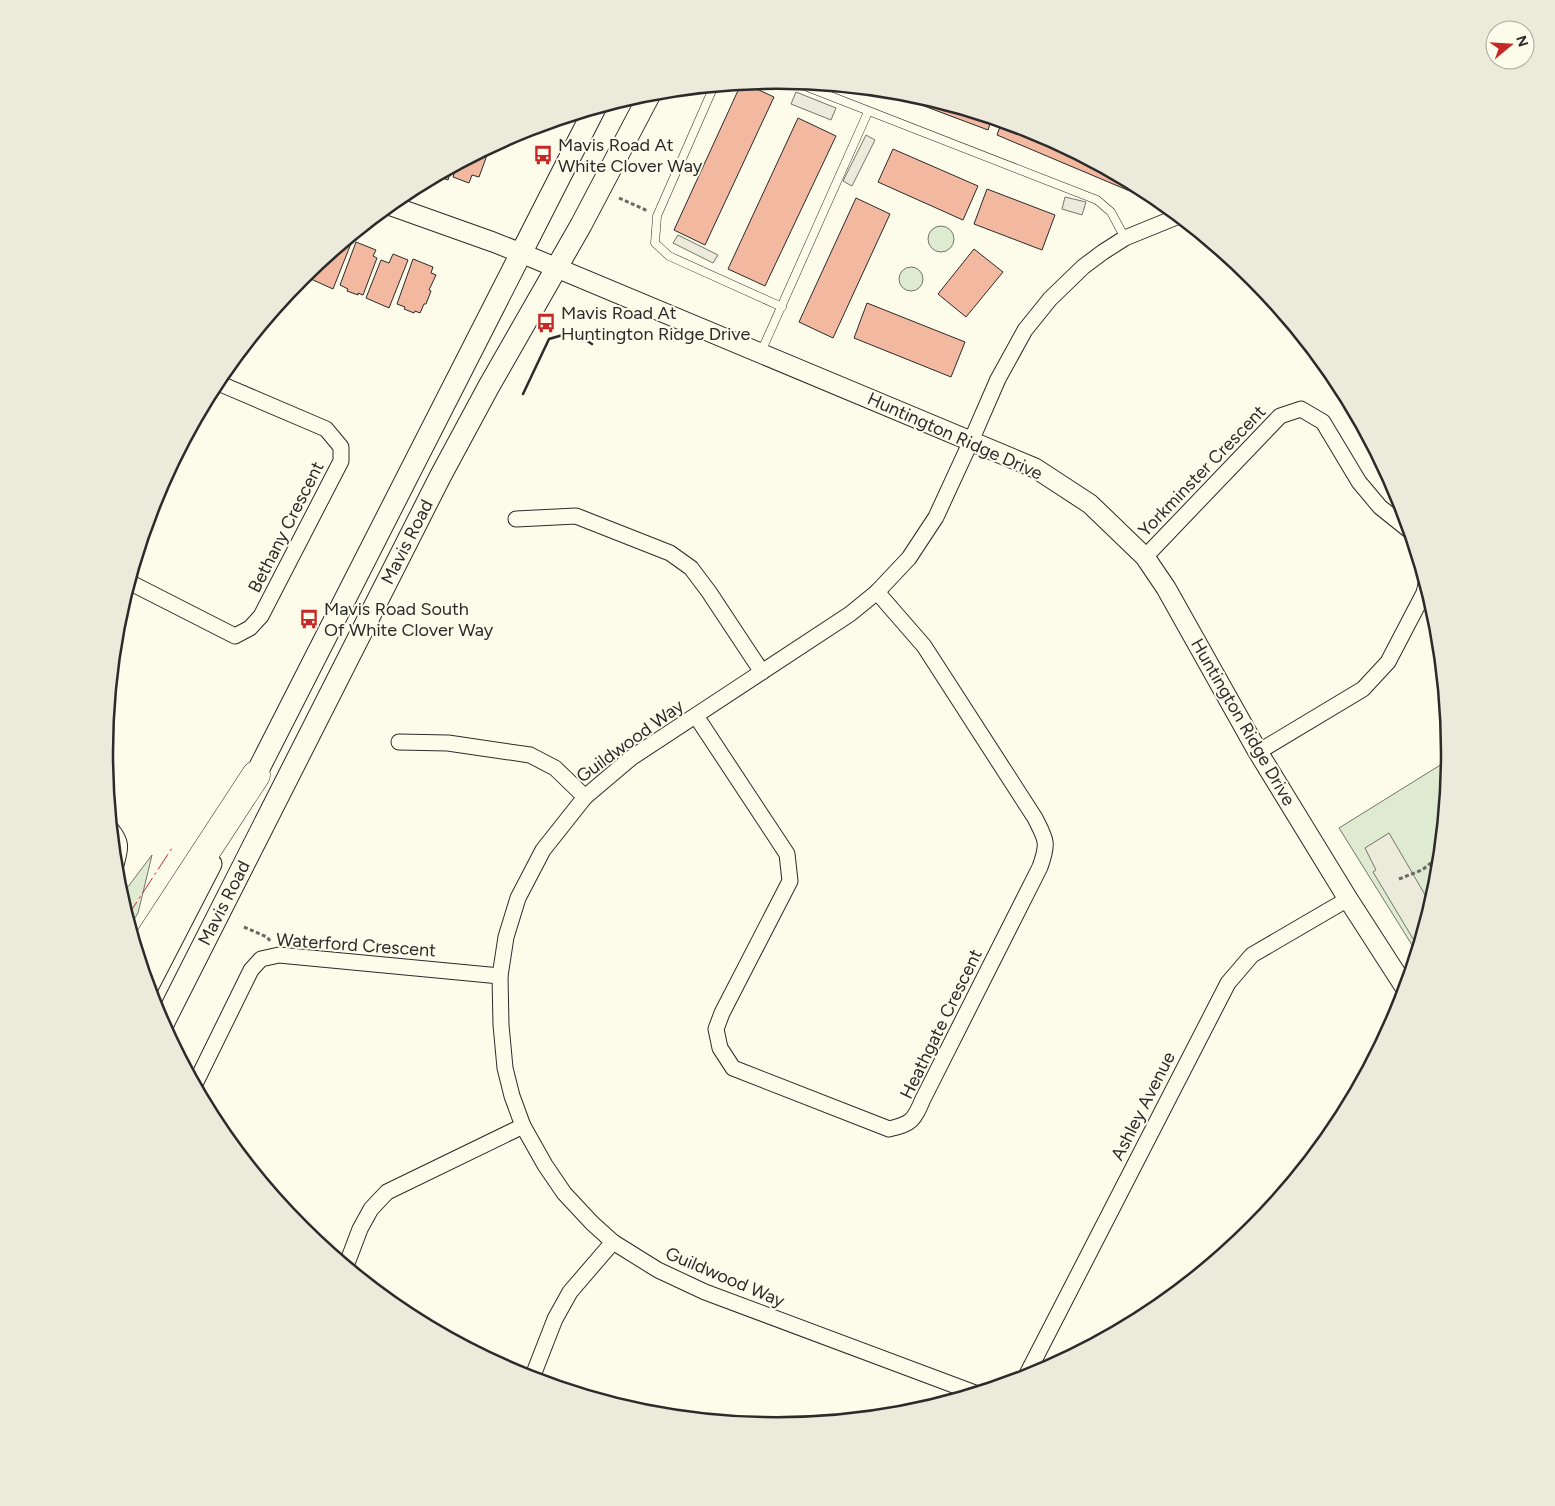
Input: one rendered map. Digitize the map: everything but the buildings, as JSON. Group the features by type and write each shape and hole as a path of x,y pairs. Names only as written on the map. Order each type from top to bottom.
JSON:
{"highway":[{"path":"143,947 256,776"}],"main road":[{"name":"Mavis Road","path":"168,1015 441,475 489,386 581,225 645,103"},
{"name":"Mavis Road","path":"153,977 591,116"}],"street":[{"name":"Huntington Ridge Drive","path":"397,209 521,253 1035,468 1090,504 1145,557 1171,596 1258,752 1401,981"},
{"name":"Guildwood Way","path":"966,1390 705,1292 658,1270 614,1242 592,1223 564,1193 545,1165 523,1126 512,1096 505,1068 501,1024 500,976 506,937 518,898 543,850 584,796 631,758 850,614 877,592 909,558 936,517 998,379 1025,330 1050,299 1083,267 1102,252 1125,238 1172,219"},
{"name":"Bethany Crescent","path":"135,585 235,636 250,628 261,616 341,461 341,447 326,429 224,385"},
{"name":"Yorkminster Crescent","path":"1145,557 1280,416 1301,409 1323,422 1359,482 1380,507 1400,523"},
{"path":"516,519 576,516 670,553 691,568 762,672"},
{"name":"Heathgate Crescent","path":"696,716 787,854 790,881 722,1012 716,1029 720,1048 733,1068 889,1129 903,1126 916,1117 923,1099 1040,867 1046,851 1046,840 1035,818 924,646 877,592"},
{"path":"1258,752 1363,689 1388,662 1423,596"},
{"path":"399,742 448,743 530,755 555,768 584,796"},
{"name":"Ashley Avenue","path":"1030,1368 1228,983 1252,956 1348,899"},
{"name":"Waterford Crescent","path":"198,1078 251,970 260,959 279,955 500,976"},
{"path":"349,1259 360,1229 371,1209 387,1192 523,1126"},
{"path":"535,1371 555,1319 570,1292 614,1242"}],"lane":[{"path":"812,90 1097,200 1111,212 1125,238"},
{"path":"711,92 657,216 655,243 669,256 782,307"},
{"path":"760,353 868,112"}],"path":[{"path":"619,198 657,216"},
{"path":"1399,879 1422,870 1432,862"},
{"path":"244,927 267,937 279,955"}],"green space":[{"path":"941,226 950,230 954,239 950,248 941,252 932,248 928,239 932,230"},
{"path":"911,267 920,270 923,279 920,288 911,291 902,288 899,279 902,270"},
{"path":"1441,764 1436,840 1429,883 1413,946 1339,828"},
{"path":"152,855 138,913 134,919 127,888"}],"shaded area":[{"path":"796,92 836,108 831,120 791,104"},
{"path":"866,135 875,140 852,186 843,181"},
{"path":"1065,197 1086,202 1082,215 1062,209"},
{"path":"678,235 718,255 713,263 673,243"},
{"path":"1389,833 1426,896 1414,941 1373,872 1376,870 1365,848"}],"wall":[{"path":"523,394 549,339 573,332 592,344"}],"power":[{"path":"132,909 172,848"}],"place":[{"name":"Mavis Road At White Clover Way","path":"543,155"},
{"name":"Mavis Road At Huntington Ridge Drive","path":"546,323"},
{"name":"Mavis Road South Of White Clover Way","path":"309,619"}]}
